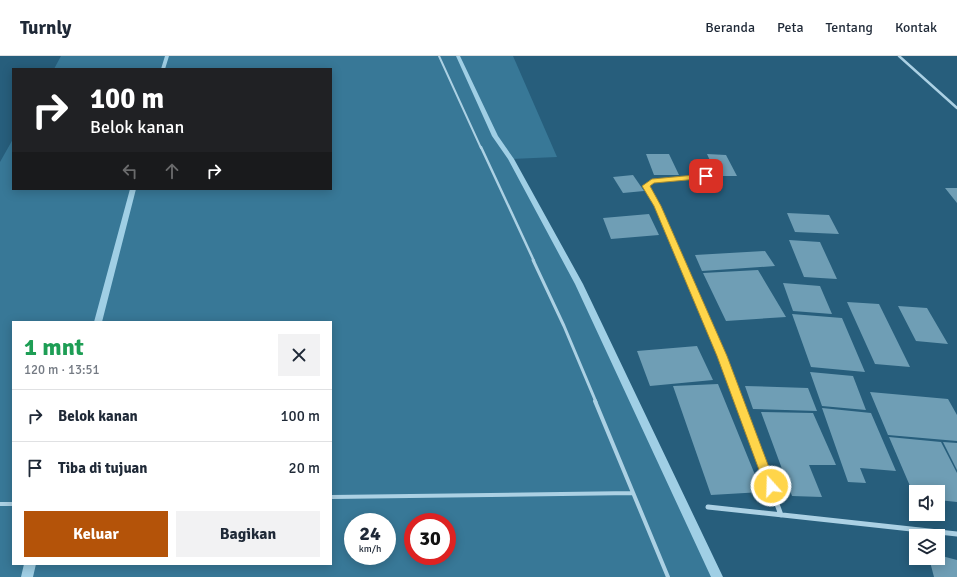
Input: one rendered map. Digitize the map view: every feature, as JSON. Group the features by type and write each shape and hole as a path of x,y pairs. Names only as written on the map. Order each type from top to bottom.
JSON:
{"street":[{"path":"899,56 957,108"},
{"path":"706,176 652,181 646,186 658,206 722,356 781,516"},
{"path":"708,508 957,534"}],"lane":[{"path":"439,56 564,326 668,577"},
{"path":"332,497 633,492"},
{"path":"0,504 12,504"}],"shaded area":[{"path":"61,56 513,56 557,157 511,159 579,284 717,577 0,577 0,162 12,141 12,190 332,190 332,68 55,68"}],"building":[{"path":"646,154 669,154 679,175 654,175"},
{"path":"707,154 726,155 737,176 717,176"},
{"path":"633,175 644,191 623,193 613,177"},
{"path":"945,188 957,188 957,203"},
{"path":"787,213 829,215 839,234 795,232"},
{"path":"649,214 659,235 611,239 603,218"},
{"path":"789,240 820,242 837,279 804,277"},
{"path":"765,251 775,266 702,271 695,255"},
{"path":"758,270 786,317 726,321 703,273"},
{"path":"783,283 820,286 832,314 793,311"},
{"path":"847,302 879,304 910,367 875,364"},
{"path":"898,306 927,308 948,344 916,341"},
{"path":"792,314 842,318 865,372 811,367"},
{"path":"697,346 713,380 650,386 637,351"},
{"path":"810,372 853,376 866,410 822,406"},
{"path":"718,384 762,492 711,495 673,386"},
{"path":"745,386 808,388 817,411 753,409"},
{"path":"870,392 948,399 957,415 957,441 888,435"},
{"path":"822,408 871,413 896,471 860,468 866,483 848,482"},
{"path":"761,412 813,413 836,465 809,465 822,497 792,496"},
{"path":"889,437 941,442 957,473 957,502 945,501 945,485 910,485"},
{"path":"943,442 957,443 957,470"},
{"path":"945,557 957,560 957,577 934,577 931,565 945,565"}],"waterway":[{"path":"163,68 167,56"},
{"path":"458,56 495,136 511,159 579,284 717,577"},
{"path":"98,321 133,190"},
{"path":"27,577 30,565"}],"route":[{"path":"706,176 652,181 647,183 646,186 658,206 722,356 771,486"}]}
